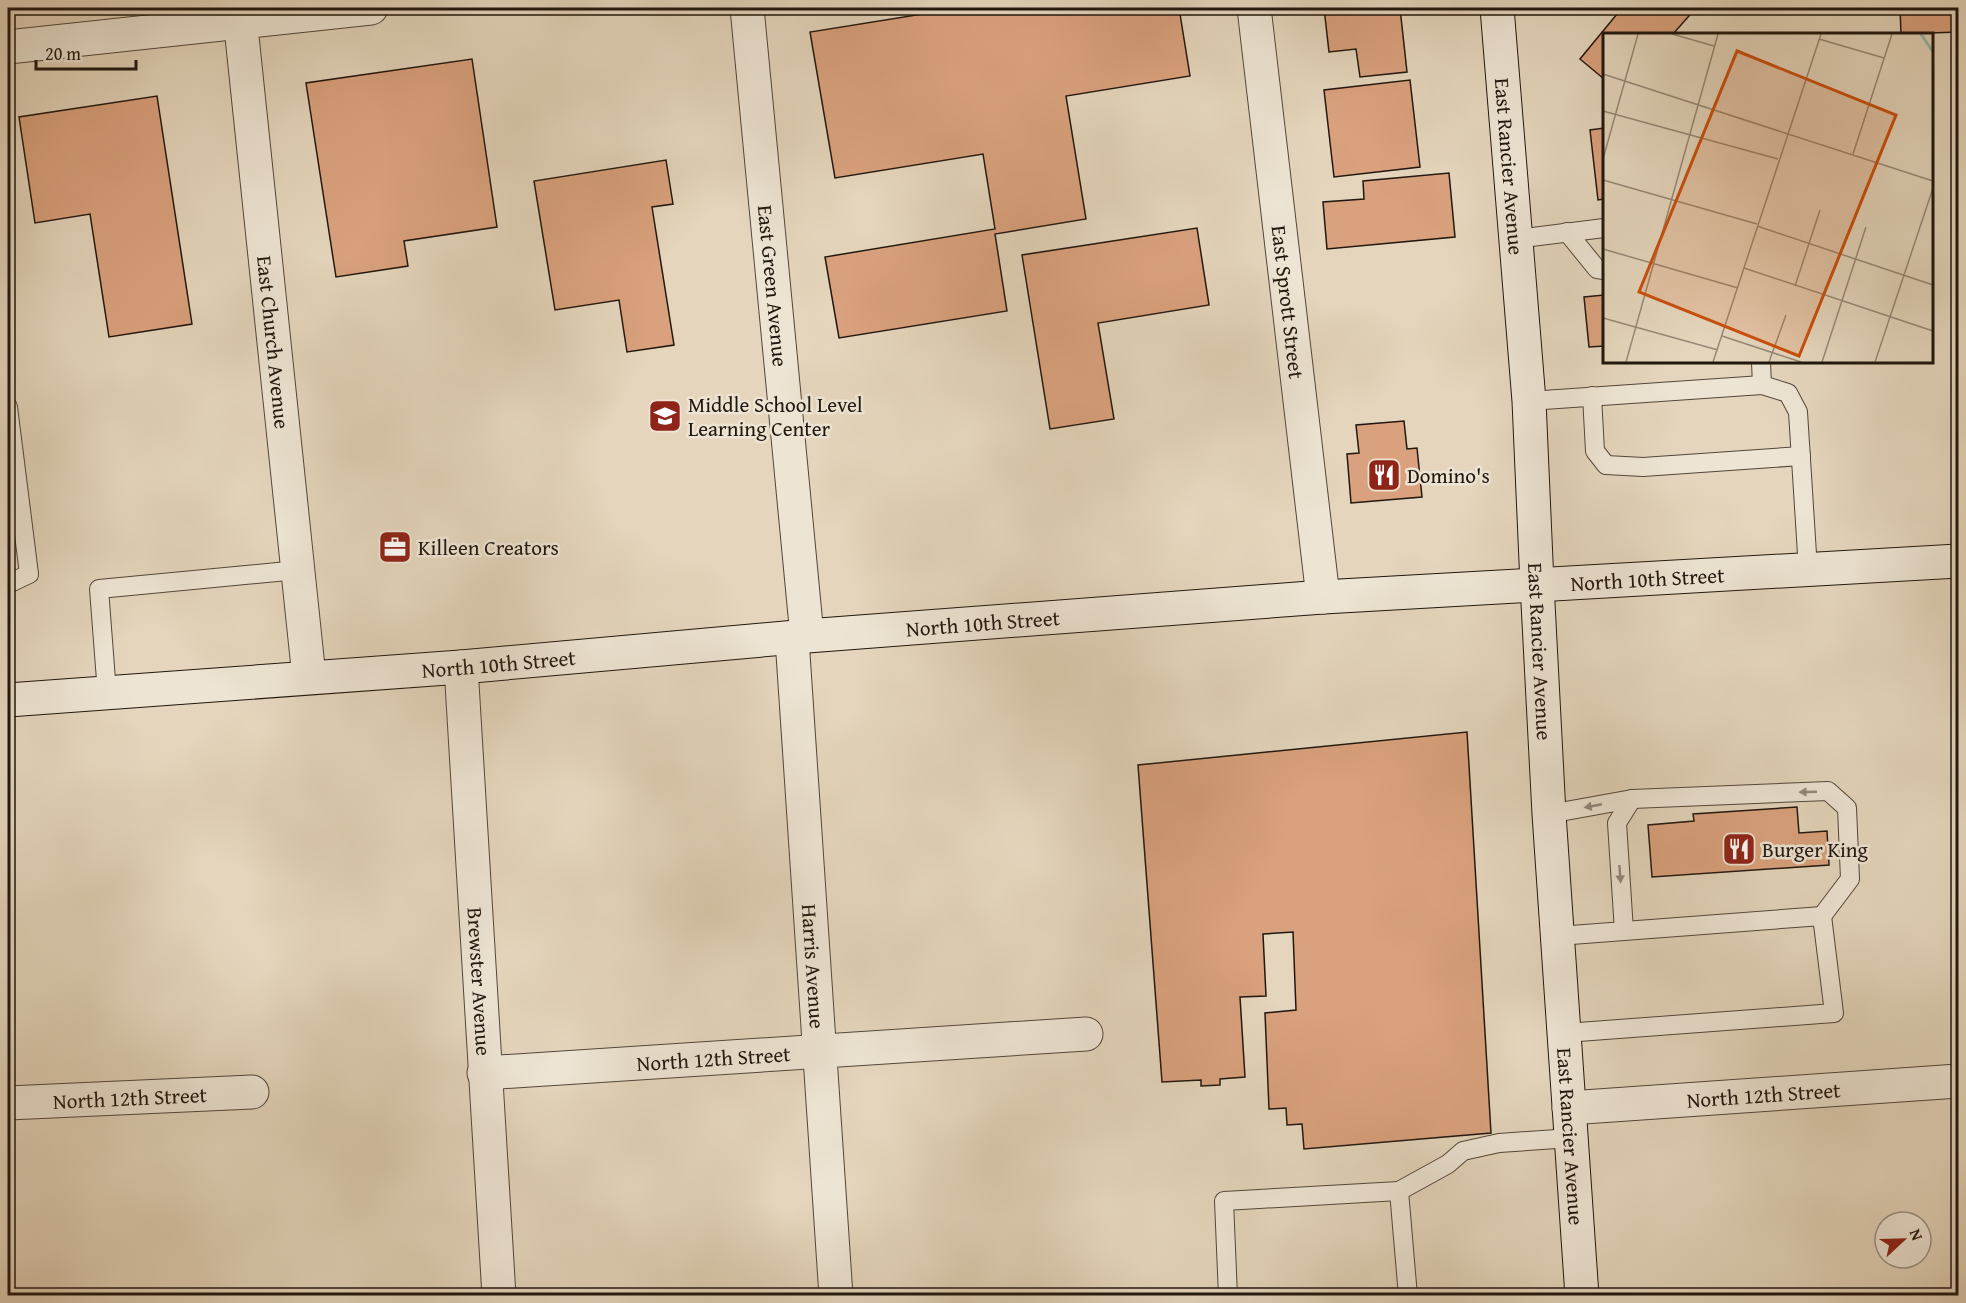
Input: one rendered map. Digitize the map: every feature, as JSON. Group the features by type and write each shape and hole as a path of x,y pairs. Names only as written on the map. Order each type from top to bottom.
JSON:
{"street":[{"path":"8,47 239,15 371,8"},
{"name":"East Green Avenue","path":"747,8 800,638"},
{"name":"East Sprott Street","path":"1254,8 1323,597"},
{"name":"East Rancier Avenue","path":"1497,8 1529,401 1536,584 1549,814 1582,1296"},
{"name":"East Church Avenue","path":"239,15 309,677"},
{"name":"North 10th Street","path":"8,700 461,667 1323,597 1959,561"},
{"name":"Harris Avenue","path":"800,638 819,1052 836,1296"},
{"name":"Brewster Avenue","path":"461,667 499,1296"},
{"name":"North 12th Street","path":"484,1073 1086,1034"},
{"name":"North 12th Street","path":"1570,1123 1959,1081"},
{"name":"North 12th Street","path":"8,1103 252,1092"}],"lane":[{"path":"1516,239 1603,228"},
{"path":"1567,232 1597,269 1603,270"},
{"path":"1761,363 1762,385"},
{"path":"1529,401 1762,385 1788,393 1798,412 1809,570"},
{"path":"1592,396 1595,451 1606,465 1643,467 1801,456"},
{"path":"8,407 29,574 8,584"},
{"path":"107,693 99,588 298,570"},
{"path":"1549,814 1632,799 1828,791 1847,808 1850,879 1822,916 1834,1012 1565,1033"},
{"path":"1624,931 1617,823 1632,799"},
{"path":"1558,936 1822,916"},
{"path":"1228,1296 1224,1201 1399,1191 1448,1164 1463,1151 1570,1123"},
{"path":"1399,1191 1408,1296"}],"building":[{"path":"960,8 1179,8 1190,76 1066,96 1086,219 995,234 1007,311 839,338 825,257 995,229 983,154 835,178 810,32"},
{"path":"1324,8 1400,8 1407,72 1360,77 1356,49 1329,52"},
{"path":"1622,8 1696,8 1674,33 1603,33 1603,78 1580,59"},
{"path":"1900,8 1958,8 1958,32 1901,33"},
{"path":"472,59 497,227 404,241 408,266 336,277 306,83"},
{"path":"1410,80 1420,167 1334,177 1324,90"},
{"path":"157,96 192,324 109,337 90,214 35,223 19,117"},
{"path":"1603,128 1603,199 1598,200 1590,130"},
{"path":"666,160 673,204 652,207 674,345 627,352 619,300 555,310 534,181"},
{"path":"1449,173 1455,237 1327,249 1323,202 1364,199 1363,181"},
{"path":"1197,228 1209,305 1098,323 1114,419 1050,429 1022,255"},
{"path":"1603,295 1603,346 1589,347 1584,297"},
{"name":"Domino's","path":"1404,421 1407,449 1417,448 1422,497 1351,503 1347,454 1359,453 1356,425"},
{"path":"1467,732 1491,1133 1304,1149 1302,1124 1287,1125 1286,1108 1269,1109 1265,1013 1296,1010 1293,932 1263,934 1266,996 1240,997 1245,1077 1220,1079 1220,1085 1201,1086 1201,1080 1162,1082 1138,765"},
{"name":"Burger King","path":"1797,807 1799,833 1827,831 1829,865 1652,877 1648,825 1694,821 1693,814"}],"place":[{"name":"Middle School Level Learning Center","path":"665,416"},
{"name":"Domino's","path":"1384,475"},
{"name":"Killeen Creators","path":"395,547"},
{"name":"Burger King","path":"1739,849"}]}
